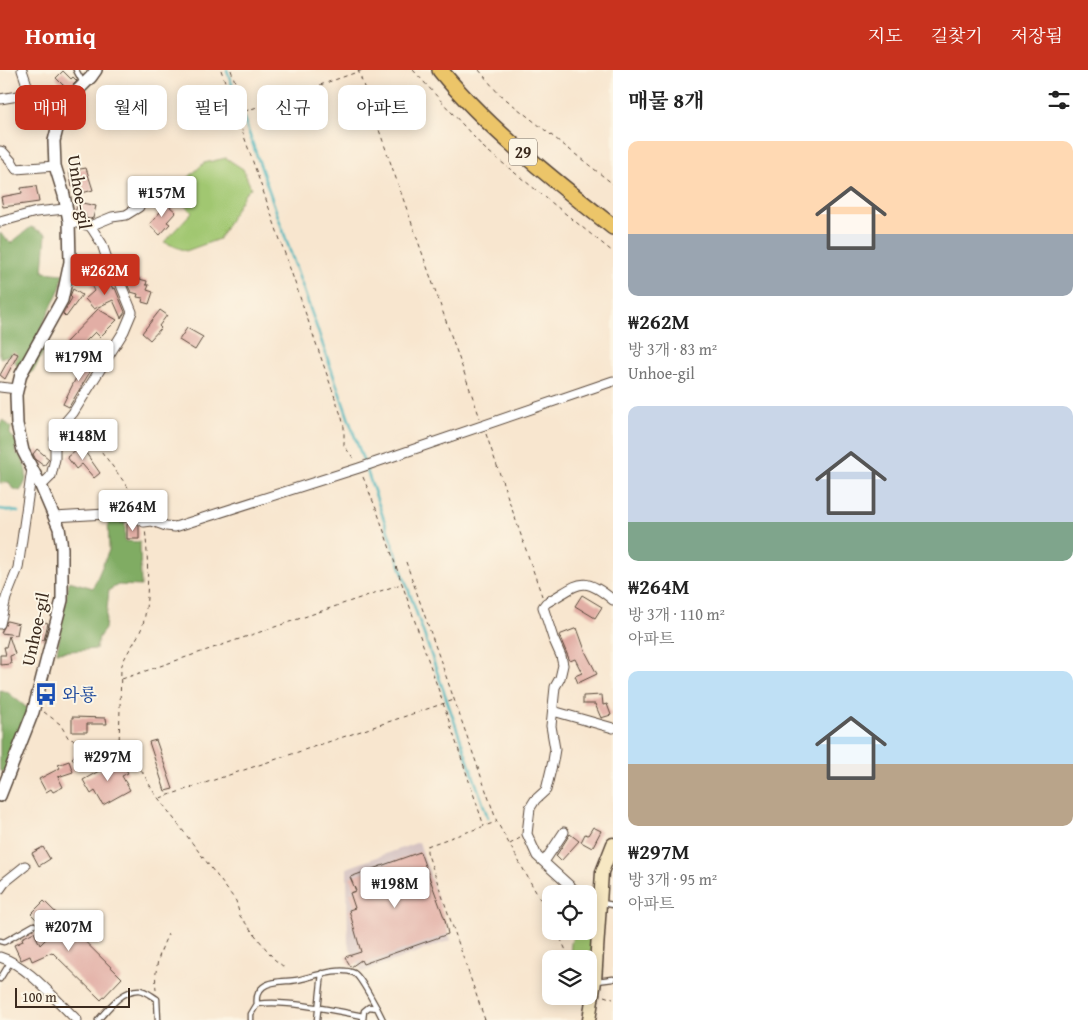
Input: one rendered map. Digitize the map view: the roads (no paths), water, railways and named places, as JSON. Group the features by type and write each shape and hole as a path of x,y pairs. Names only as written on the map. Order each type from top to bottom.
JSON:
{"highway":[{"name":"29","path":"440,70 459,94 500,133 613,227"},
{"name":"29","path":"451,70 507,130 613,215"}],"main road":[{"path":"597,890 613,844"},
{"path":"589,1020 591,1005"}],"street":[{"path":"22,70 27,85"},
{"name":"Unhoe-gil","path":"84,84 96,70"},
{"path":"0,99 15,96"},
{"name":"Unhoe-gil","path":"0,796 33,712 62,600 62,548 59,528 23,451 15,408 21,374 62,300 70,262 64,195 55,166 54,140 57,130"},
{"path":"0,151 12,162 16,169 55,166"},
{"path":"90,226 112,217 126,216 139,207"},
{"path":"0,222 36,212 67,215 90,226 102,244 107,259 115,270 132,312 124,331 73,413 61,427 55,439 55,459 51,476 41,486"},
{"path":"54,517 106,514 113,517 137,517 144,522 175,526 363,467 613,381"},
{"path":"0,387 17,390"},
{"name":"Unhoe-gil","path":"0,624 6,598 18,568 32,468"},
{"path":"569,885 537,856 527,834 530,808 535,800 546,790 553,761 555,749 551,726 555,687 563,666 544,607 546,603 582,583 592,584 613,600"},
{"path":"553,711 613,728"},
{"path":"544,862 564,832"},
{"path":"0,889 5,882 25,866"},
{"path":"0,957 11,961 27,972 77,1020"}],"lane":[{"path":"76,70 84,84"},
{"path":"597,902 613,905"},
{"path":"0,941 4,942 34,926"},
{"path":"0,979 11,961"},
{"path":"251,1020 251,1014 257,1004 256,996 264,986 322,973 348,971 356,974 383,1020"},
{"path":"317,1020 322,973"},
{"path":"597,981 613,979"},
{"path":"98,1020 127,993 141,990 157,999 158,1020"},
{"path":"257,1004 269,1002 318,1008 363,1018 364,1012 369,1007 377,1008"}],"waterway":[{"path":"227,70 364,463"},
{"path":"366,468 488,818"},
{"path":"0,509 18,512"}],"place":[{"name":"와룡","path":"46,694"}]}
